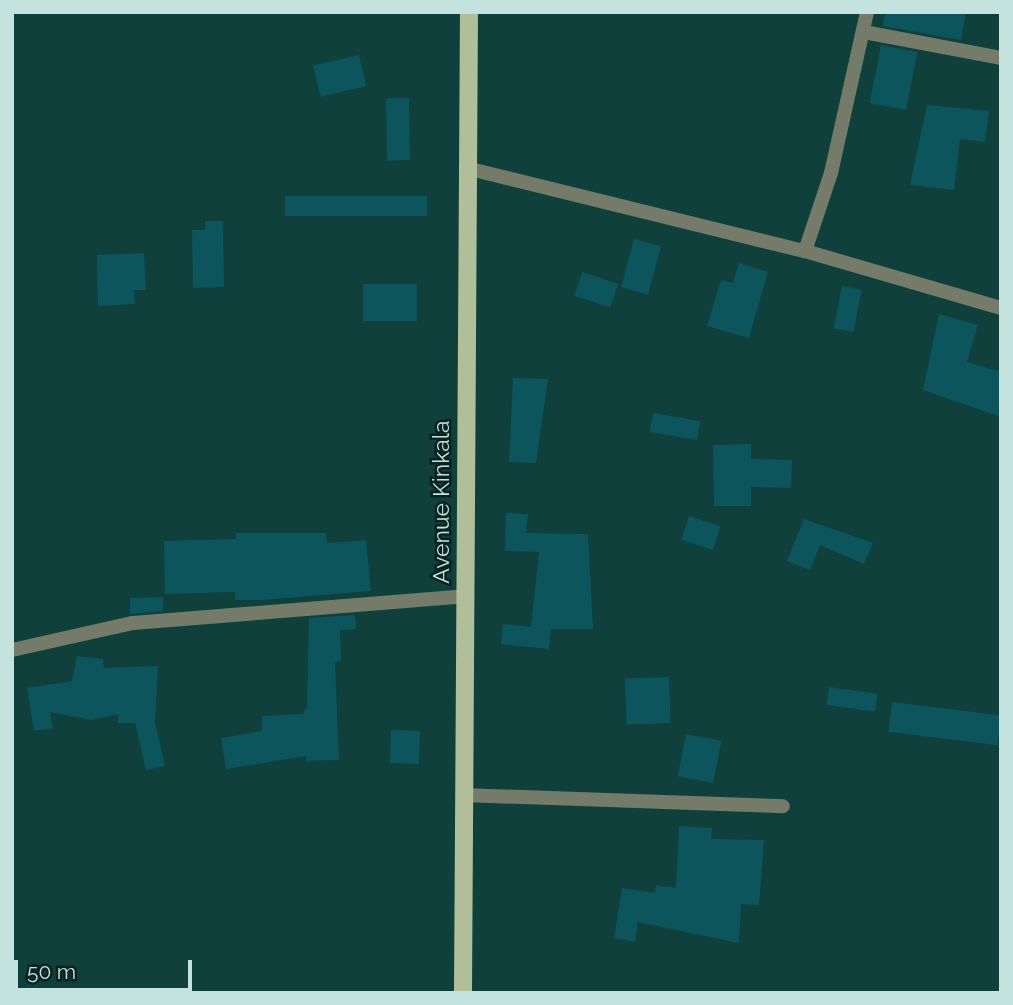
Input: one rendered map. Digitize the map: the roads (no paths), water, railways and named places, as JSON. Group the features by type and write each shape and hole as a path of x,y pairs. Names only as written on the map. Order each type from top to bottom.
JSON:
{"main road":[{"name":"Avenue Kinkala","path":"463,993 469,12"}],"street":[{"path":"805,251 831,173 867,12"},
{"path":"864,32 1001,58"},
{"path":"466,168 805,251 1001,308"},
{"path":"12,650 132,623 465,596"},
{"path":"463,795 783,806"}]}
